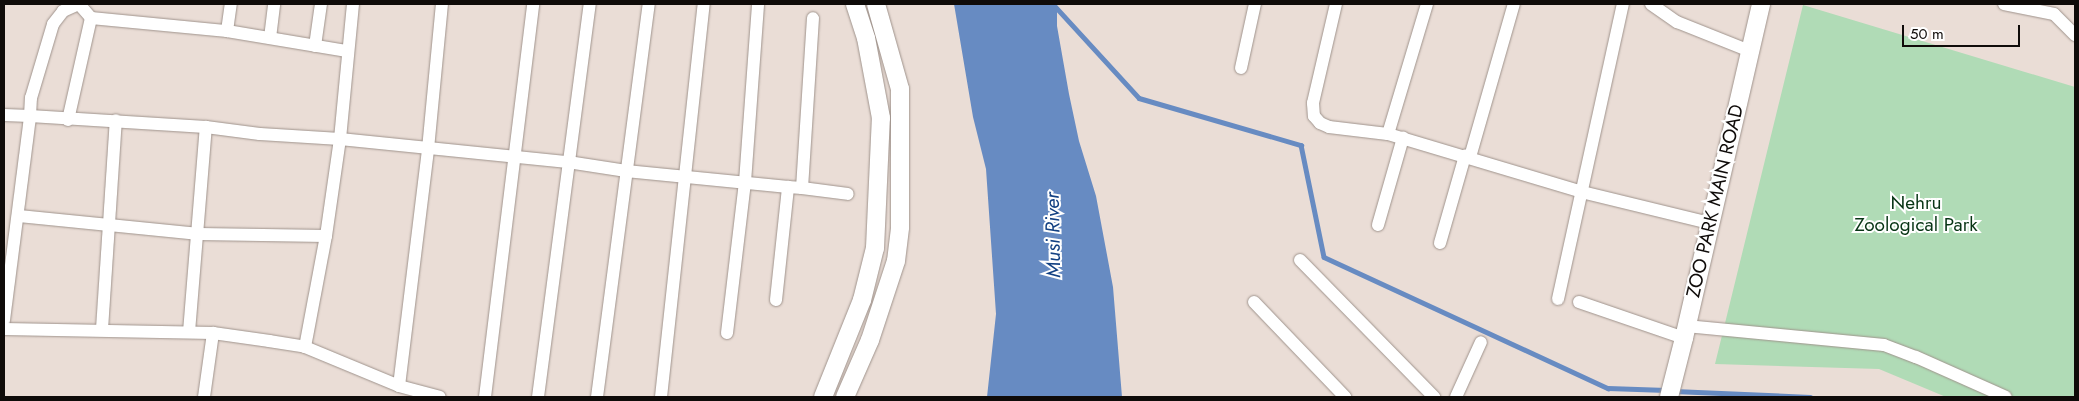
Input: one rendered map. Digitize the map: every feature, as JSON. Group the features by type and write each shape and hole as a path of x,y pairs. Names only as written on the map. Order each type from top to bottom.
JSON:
{"street":[{"path":"4,320 31,98 53,24 64,11 78,4 91,18 227,31 347,51"},
{"path":"68,120 95,4"},
{"path":"227,31 232,4"},
{"path":"270,38 274,4"},
{"path":"315,46 320,4"},
{"path":"305,347 326,236 340,139 353,4"},
{"path":"400,386 428,149 442,4"},
{"path":"485,397 533,4"},
{"path":"538,397 590,4"},
{"path":"597,397 649,4"},
{"path":"661,397 704,4"},
{"path":"727,333 746,182 758,4"},
{"path":"823,397 862,300 875,248 881,118 866,38 855,4"},
{"path":"845,397 870,340 896,261 900,227 900,89 876,4"},
{"path":"1241,68 1255,4"},
{"path":"1336,4 1313,103 1314,116 1320,123 1330,127 1388,134 1467,156 1582,192 1709,223"},
{"path":"1388,134 1427,4"},
{"path":"1440,243 1514,4"},
{"path":"1558,299 1623,4"},
{"path":"1651,4 1677,22 1750,51"},
{"name":"ZOO PARK MAIN ROAD","path":"1670,390 1761,4"},
{"path":"2004,4 2024,6 2054,14 2075,35"},
{"path":"802,188 814,18"},
{"path":"4,115 68,120 116,120 206,127 260,134 340,139 568,162 626,171 848,194"},
{"path":"102,329 116,120"},
{"path":"189,332 199,234 206,127"},
{"path":"1378,225 1402,138"},
{"path":"776,300 788,187"},
{"path":"18,216 199,234 326,236"},
{"path":"1300,260 1434,397"},
{"path":"1254,302 1345,397"},
{"path":"1579,302 1685,332 1884,345 1916,357 2006,397"},
{"path":"4,329 212,332 305,347 400,386 440,397"},
{"path":"204,397 212,332"},
{"path":"1456,397 1481,342"}],"green space":[{"name":"Nehru Zoological Park","path":"1803,5 2075,87 2075,397 1946,397 1879,369 1715,364"}],"water":[{"name":"Musi River","path":"954,4 1057,4 1057,26 1069,94 1079,141 1096,196 1113,287 1122,397 987,397 996,314 986,169 973,117"}],"waterway":[{"path":"1053,4 1139,98 1301,145 1324,257 1608,388 1666,390"},
{"path":"1674,391 1810,397"}]}
